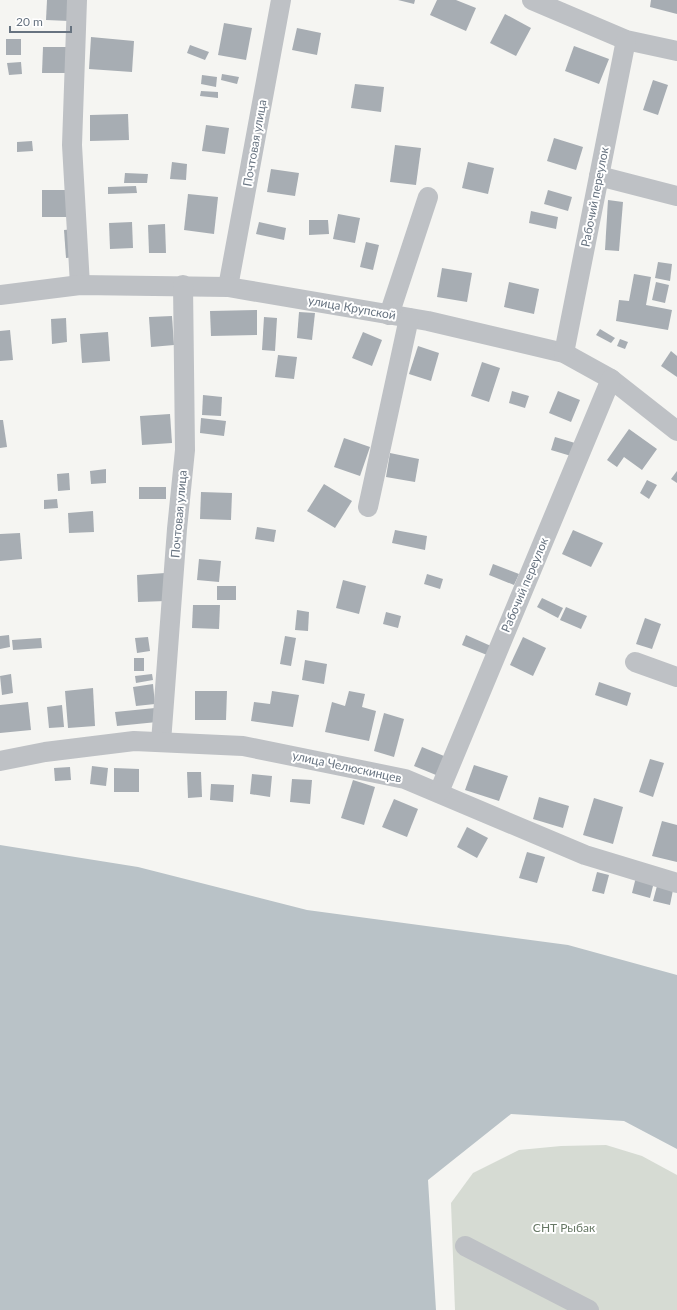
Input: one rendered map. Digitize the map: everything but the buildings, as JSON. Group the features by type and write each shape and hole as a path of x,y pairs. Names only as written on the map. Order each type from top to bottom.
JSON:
{"street":[{"path":"77,0 72,145 80,285"},
{"name":"Почтовая улица","path":"228,287 281,0"},
{"path":"532,0 626,40 677,51"},
{"name":"Рабочий переулок","path":"564,354 626,40"},
{"path":"599,176 677,196"},
{"path":"390,315 428,197"},
{"name":"улица Крупской","path":"0,295 80,285 183,285 228,287 428,321 564,354 611,379 677,431"},
{"name":"Почтовая улица","path":"161,742 177,530 185,450 183,285"},
{"path":"368,507 409,318"},
{"name":"Рабочий переулок","path":"439,792 611,379"},
{"path":"635,662 677,677"},
{"name":"улица Челюскинцев","path":"0,761 45,752 134,741 243,746 405,779 439,792 585,855 677,884"},
{"path":"465,1246 589,1310"}],"green space":[{"name":"СНТ Рыбак","path":"606,1145 642,1156 677,1175 677,1310 455,1310 451,1203 473,1173 519,1150 561,1146"}],"shaded area":[{"path":"0,845 138,867 307,910 568,945 677,975 677,1149 624,1121 511,1114 428,1180 436,1310 0,1310"}]}
